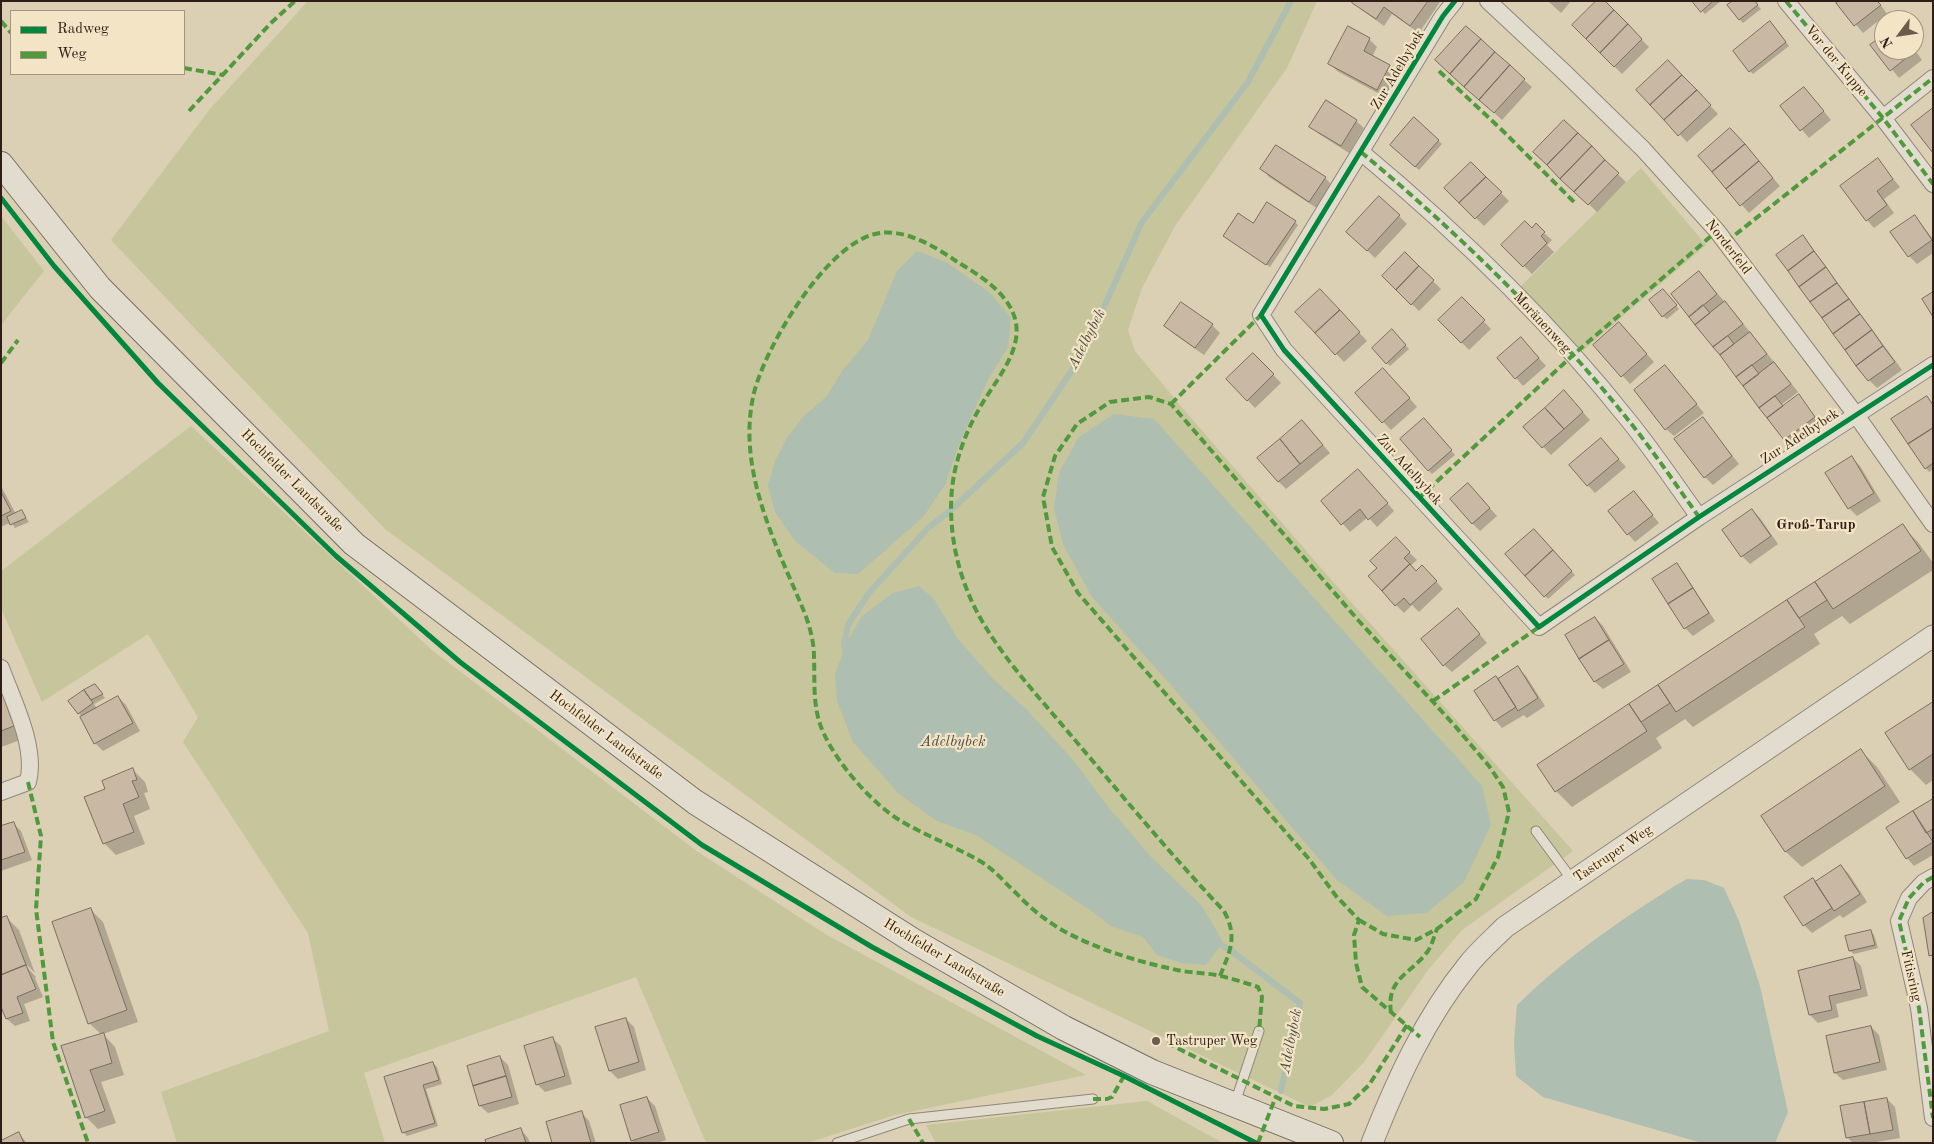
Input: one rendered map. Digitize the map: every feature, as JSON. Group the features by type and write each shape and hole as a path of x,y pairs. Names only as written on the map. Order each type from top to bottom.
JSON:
{"main road":[{"name":"Hochfelder Landstraße","path":"1,164 100,288 354,544 695,802 912,940 1064,1028 1152,1072 1331,1143"}],"street":[{"name":"Zur Adelbybek","path":"1455,1 1443,16 1262,315 1284,350 1539,627 1698,517 1856,415"},
{"name":"Norderfeld","path":"1488,1 1642,149 1717,231 1856,415 1933,524"},
{"name":"Vor der Kuppe","path":"1789,2 1883,118 1933,184"},
{"path":"1883,118 1933,78"},
{"name":"Moränenweg","path":"1361,152 1419,200 1498,276 1573,355 1630,422 1698,517"},
{"path":"1856,415 1933,365"},
{"name":"Tastruper Weg","path":"1372,1143 1397,1081 1436,1007 1469,963 1505,927 1933,636"},
{"path":"1,668 31,755 31,771 28,782 1,792"},
{"name":"Fitisring","path":"1933,877 1924,882 1909,898 1899,921 1919,1008 1933,1118"}],"lane":[{"path":"1536,831 1573,881"},
{"path":"1234,1106 1259,1031"},
{"path":"837,1143 910,1119 1093,1098"}],"shaded area":[{"path":"308,1 1317,1 1287,68 1175,226 1142,288 1128,330 1135,351 1185,411 1328,576 1573,851 1462,930 1428,970 1365,1061 1332,1095 1310,1107 911,917 385,529 111,240 210,109"},
{"path":"1641,168 1706,245 1581,352 1520,287"},
{"path":"1,216 44,271 1,325"},
{"path":"191,426 433,651 698,852 827,935 1086,1075 895,1115 807,1143 706,1143 636,977 364,1073 385,1143 177,1143 161,1092 329,1031 308,933 183,742 198,717 148,634 42,702 1,608 1,571"},
{"path":"1147,1101 1223,1143 936,1143 926,1125"}],"water":[{"path":"917,251 946,262 989,292 1011,318 1008,347 989,378 973,412 945,485 923,517 858,574 835,573 795,541 775,512 768,485 775,461 787,438 803,417 827,396 842,371 868,340 897,271"},
{"path":"1114,414 1154,419 1482,786 1491,825 1464,882 1426,913 1387,916 1337,880 1171,685 1092,597 1063,544 1054,508 1059,473 1079,437"},
{"name":"Adelbybek","path":"919,586 934,599 958,639 992,678 1026,709 1074,761 1109,808 1152,858 1202,906 1223,942 1206,965 1181,963 1157,955 1143,937 1111,926 1093,912 976,835 937,821 899,794 853,742 837,701 835,675 846,644 862,616 893,593"},
{"path":"1687,879 1704,880 1724,888 1739,921 1760,986 1788,1112 1775,1143 1702,1143 1543,1097 1516,1076 1514,1042 1517,1005 1547,978 1611,928"}],"building":[{"path":"1353,1 1428,1 1410,26 1384,7 1376,19 1352,3"},
{"path":"1596,1 1605,1 1614,10 1586,39 1572,25"},
{"path":"1692,1 1713,1 1701,12"},
{"path":"1733,1 1755,1 1758,5 1739,20 1727,5"},
{"path":"1839,1 1877,1 1881,5 1854,26 1836,3"},
{"path":"1614,10 1628,24 1600,53 1586,39"},
{"path":"1770,21 1786,42 1749,72 1733,51"},
{"path":"1628,24 1642,39 1614,67 1600,53"},
{"path":"1348,26 1370,38 1364,51 1390,65 1377,90 1328,64"},
{"path":"1466,26 1481,39 1450,74 1435,60"},
{"path":"1481,39 1495,52 1464,87 1450,74"},
{"path":"1874,42 1874,50 1870,45"},
{"path":"1495,52 1510,65 1479,100 1464,87"},
{"path":"1668,60 1682,75 1650,105 1636,90"},
{"path":"1882,60 1904,60 1890,71"},
{"path":"1510,65 1525,79 1494,113 1479,100"},
{"path":"1682,75 1697,90 1664,120 1650,105"},
{"path":"1804,87 1824,111 1800,131 1780,106"},
{"path":"1697,90 1711,105 1678,136 1664,120"},
{"path":"1326,100 1357,120 1341,146 1309,127"},
{"path":"1933,108 1933,153 1911,125"},
{"path":"1414,117 1439,140 1415,167 1390,145"},
{"path":"1564,120 1578,133 1547,165 1533,152"},
{"path":"1730,128 1745,144 1712,172 1698,156"},
{"path":"1578,133 1592,146 1560,179 1547,165"},
{"path":"1745,144 1759,161 1726,189 1712,172"},
{"path":"1276,145 1326,177 1309,202 1260,169"},
{"path":"1592,146 1605,160 1574,192 1560,179"},
{"path":"1878,158 1893,179 1877,191 1887,205 1866,221 1840,186"},
{"path":"1605,160 1619,173 1588,205 1574,192"},
{"path":"1759,161 1773,178 1740,206 1726,189"},
{"path":"1471,162 1486,177 1459,203 1444,188"},
{"path":"1486,177 1502,192 1475,219 1459,203"},
{"path":"1379,196 1400,215 1367,251 1346,232"},
{"path":"1267,202 1296,221 1266,265 1223,236 1238,213 1253,223"},
{"path":"1915,215 1932,240 1908,257 1890,232"},
{"path":"1525,221 1532,228 1536,223 1545,232 1541,236 1547,243 1523,267 1501,245"},
{"path":"1803,235 1814,251 1788,271 1776,255"},
{"path":"1814,251 1826,267 1799,287 1788,271"},
{"path":"1405,252 1419,266 1396,290 1382,276"},
{"path":"1419,266 1434,280 1411,305 1396,290"},
{"path":"1826,267 1837,283 1810,302 1799,287"},
{"path":"1699,271 1717,294 1689,317 1671,294"},
{"path":"1837,283 1849,299 1822,318 1810,302"},
{"path":"1320,289 1340,310 1315,333 1295,312"},
{"path":"1663,289 1677,305 1662,317 1649,300"},
{"path":"1933,292 1933,317 1922,299"},
{"path":"1462,297 1485,320 1461,343 1438,320"},
{"path":"1849,299 1860,314 1833,334 1822,318"},
{"path":"1725,301 1743,324 1713,347 1695,325"},
{"path":"1181,302 1213,324 1195,348 1164,326"},
{"path":"1703,305 1710,313 1695,325 1689,317"},
{"path":"1340,310 1360,332 1335,355 1315,333"},
{"path":"1860,314 1872,330 1845,350 1833,334"},
{"path":"1619,322 1647,354 1621,377 1593,345"},
{"path":"1392,329 1406,345 1386,364 1372,348"},
{"path":"1872,330 1883,346 1856,366 1845,350"},
{"path":"1750,332 1767,354 1736,377 1720,355"},
{"path":"1728,336 1734,344 1720,355 1713,347"},
{"path":"1521,337 1539,358 1515,379 1497,358"},
{"path":"1883,346 1895,362 1868,381 1856,366"},
{"path":"1253,353 1274,374 1247,401 1226,379"},
{"path":"1774,362 1791,384 1759,408 1743,386"},
{"path":"1665,365 1697,404 1665,430 1634,390"},
{"path":"1752,365 1759,374 1743,386 1736,377"},
{"path":"1383,368 1410,398 1382,423 1355,393"},
{"path":"1564,390 1583,412 1564,429 1545,408"},
{"path":"1799,394 1815,417 1784,440 1767,418"},
{"path":"1775,396 1783,406 1767,418 1759,408"},
{"path":"1927,396 1933,405 1933,428 1908,444 1891,419"},
{"path":"1545,408 1564,429 1542,448 1523,427"},
{"path":"1703,417 1732,456 1704,478 1674,439"},
{"path":"1424,418 1452,450 1428,471 1400,439"},
{"path":"1302,420 1323,445 1300,464 1280,439"},
{"path":"1933,428 1933,463 1925,469 1908,444"},
{"path":"1601,438 1619,459 1587,486 1569,465"},
{"path":"1280,439 1300,464 1278,482 1257,458"},
{"path":"1852,456 1874,493 1848,509 1825,473"},
{"path":"1358,469 1388,503 1368,520 1360,509 1341,525 1321,501"},
{"path":"1468,483 1490,508 1472,524 1450,499"},
{"path":"1634,491 1653,515 1627,535 1608,511"},
{"path":"1,492 11,511 1,516"},
{"path":"1752,509 1771,536 1741,557 1722,530"},
{"path":"22,510 26,518 10,525 7,517"},
{"path":"1903,524 1921,551 1833,609 1815,582"},
{"path":"1534,529 1553,550 1525,576 1505,554"},
{"path":"1396,537 1410,552 1404,558 1410,564 1382,591 1368,576 1377,568 1370,561"},
{"path":"1553,550 1572,571 1544,597 1525,576"},
{"path":"1677,563 1693,588 1668,604 1652,579"},
{"path":"1410,564 1416,571 1422,565 1437,581 1410,605 1404,598 1395,606 1382,591"},
{"path":"1815,582 1827,600 1799,618 1787,600"},
{"path":"1693,588 1709,613 1684,629 1668,604"},
{"path":"1787,600 1805,627 1676,712 1658,685"},
{"path":"1458,608 1480,634 1443,666 1421,639"},
{"path":"1595,617 1609,640 1579,659 1565,635"},
{"path":"1609,640 1624,664 1594,682 1579,659"},
{"path":"1518,666 1538,698 1518,711 1498,679"},
{"path":"1496,676 1516,707 1494,721 1474,691"},
{"path":"95,684 103,694 91,700 84,690"},
{"path":"1658,685 1670,703 1641,722 1629,704"},
{"path":"1,690 14,726 1,731"},
{"path":"84,690 93,703 78,714 68,701"},
{"path":"118,696 133,723 94,744 80,717"},
{"path":"1933,702 1933,754 1909,770 1885,733"},
{"path":"1629,704 1647,731 1555,792 1537,765"},
{"path":"1861,749 1885,786 1785,852 1761,816"},
{"path":"133,768 137,780 132,781 139,797 123,804 134,832 103,844 84,797 105,789 102,781"},
{"path":"1933,799 1933,829 1926,833 1913,811"},
{"path":"1913,811 1933,842 1906,859 1886,828"},
{"path":"14,822 25,852 1,860 1,826"},
{"path":"1841,865 1860,894 1834,911 1815,882"},
{"path":"1813,878 1832,908 1803,926 1784,897"},
{"path":"91,908 127,1010 88,1024 52,922"},
{"path":"1933,912 1933,955 1929,956 1923,918"},
{"path":"7,916 26,965 1,975 1,918"},
{"path":"1871,930 1875,945 1849,951 1845,936"},
{"path":"1853,957 1861,989 1829,996 1832,1010 1809,1015 1798,971"},
{"path":"26,965 36,989 17,997 23,1013 6,1019 1,1007 1,975"},
{"path":"626,1018 639,1062 609,1071 595,1027"},
{"path":"1871,1026 1880,1062 1834,1073 1826,1036"},
{"path":"104,1033 112,1063 90,1070 105,1111 85,1118 61,1046"},
{"path":"553,1037 565,1076 536,1085 524,1046"},
{"path":"500,1056 506,1076 473,1086 467,1066"},
{"path":"433,1062 439,1080 423,1085 435,1123 402,1133 384,1077"},
{"path":"506,1076 512,1097 479,1106 473,1086"},
{"path":"647,1097 659,1132 631,1141 620,1105"},
{"path":"1887,1098 1893,1130 1870,1134 1864,1102"},
{"path":"1864,1102 1870,1134 1846,1138 1840,1106"},
{"path":"582,1111 591,1143 552,1143 546,1122"},
{"path":"521,1128 526,1143 486,1143 485,1140"},
{"path":"19,1132 24,1143 1,1143 1,1141"}],"waterway":[{"name":"Adelbybek","path":"846,656 844,644 848,625 868,594 928,528 952,509 1023,443 1083,354 1142,222 1248,82 1291,1"},
{"name":"Adelbybek","path":"1214,941 1230,950 1300,1003 1281,1091"}],"marked path":[{"path":"189,111 271,23 295,1"},
{"path":"1786,1 1883,118 1933,184"},
{"path":"1,21 10,32"},
{"path":"185,68 223,75"},
{"path":"1439,71 1504,132 1576,204"},
{"path":"1726,242 1933,78"},
{"path":"1361,152 1433,214 1536,314 1599,385 1638,433 1699,517"},
{"path":"1419,498 1573,355 1717,231"},
{"path":"1220,976 1224,967 1227,959 1232,936 1224,911 1145,823 1012,665 986,628 962,577 951,519 954,475 960,451 970,426 1007,364 1012,352 1016,339 1016,326 1009,304 989,283 938,249 918,239 896,233 886,233 875,234 856,242 837,257 818,277 784,325 760,373 754,393 750,421 750,449 754,477 770,531 811,632 814,651 816,706 820,725 830,746 857,782 890,814 985,864 1032,908 1062,930 1090,944 1136,960 1182,971 1211,974 1216,975 1221,976 1258,987 1262,997 1259,1031"},
{"path":"1171,404 1261,315"},
{"path":"1,363 18,340"},
{"path":"1359,920 1383,934 1416,940 1437,929 1476,899 1498,857 1509,812 1503,787 1489,766 1455,726 1358,620 1171,404 1149,397 1110,402 1077,424 1055,456 1043,497 1052,547 1078,593 1309,859 1336,896 1359,920 1354,935 1356,963 1362,987 1420,1037"},
{"path":"1433,701 1539,627"},
{"path":"28,782 41,836 36,909 53,1042 88,1143"},
{"path":"1933,877 1924,882 1909,898 1899,921 1919,1008 1933,1118"},
{"path":"1391,1013 1390,1001 1396,984 1428,951 1437,929"},
{"path":"1167,1043 1294,1106 1324,1109 1349,1104 1369,1085 1407,1025"},
{"path":"1093,1099 1112,1097 1124,1076"},
{"path":"1258,1143 1276,1096"},
{"path":"909,1119 923,1143"}],"cycle path":[{"path":"1455,1 1443,16 1261,315 1284,350 1539,627 1699,517 1933,365"},
{"path":"1,198 54,266 158,383 336,556 460,662 702,845 872,947 1037,1036 1124,1076 1256,1143"}],"place":[{"name":"Tastruper Weg","path":"1156,1041"}],"district":[{"name":"Groß-Tarup","path":"1816,525"}]}
